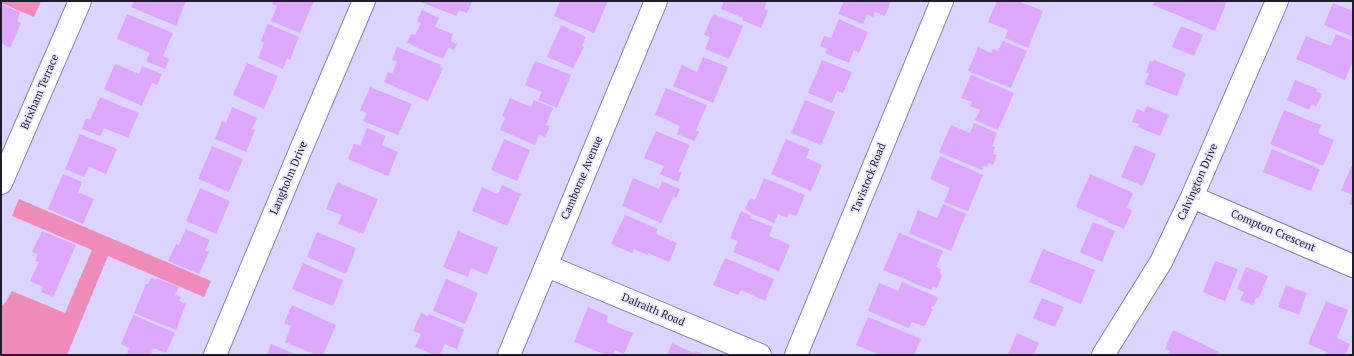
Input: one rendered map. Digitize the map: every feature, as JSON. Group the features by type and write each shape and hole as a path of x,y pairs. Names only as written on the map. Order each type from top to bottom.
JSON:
{"street":[{"name":"Brixham Terrace","path":"1,183 80,1"},
{"name":"Langholm Drive","path":"215,355 300,149 364,1"},
{"name":"Camborne Avenue","path":"509,355 656,1"},
{"name":"Tavistock Road","path":"796,355 942,1"},
{"name":"Calvington Drive","path":"1103,355 1161,262 1192,196 1277,1"},
{"name":"Compton Crescent","path":"1192,196 1353,266"},
{"name":"Dalraith Road","path":"547,266 760,355"}],"shaded area":[{"path":"1,1 41,1 34,17 1,3"},
{"path":"19,199 211,281 204,297 108,256 67,355 1,355 1,306 5,303 12,291 65,313 92,250 12,216"}],"building":[{"path":"134,1 186,1 176,26 131,7"},
{"path":"273,1 314,1 300,33 271,21 277,6 272,4"},
{"path":"419,1 472,2 467,13 459,10 456,16"},
{"path":"560,1 608,1 594,33 554,16"},
{"path":"724,1 767,1 764,9 768,11 761,28 742,20 743,18 721,9"},
{"path":"844,1 891,1 885,16 875,12 873,17 867,15 863,24 838,14"},
{"path":"997,1 1018,1 1043,11 1028,48 1005,38 1008,30 988,22"},
{"path":"1155,1 1227,1 1215,31 1153,5"},
{"path":"1333,3 1353,11 1353,37 1324,25"},
{"path":"1,4 20,12 17,21 21,23 10,48 1,43"},
{"path":"422,10 439,18 435,27 453,34 451,41 457,44 454,50 448,48 443,59 407,43 411,34 415,35 421,23 417,21"},
{"path":"127,14 173,33 163,56 169,59 165,69 146,61 150,53 117,39"},
{"path":"713,14 743,26 729,59 705,49 710,37 704,35"},
{"path":"839,19 868,32 859,53 854,50 849,63 825,53 827,49 820,46 824,36 831,38"},
{"path":"268,24 299,37 290,60 287,58 283,69 258,58 264,43 261,41"},
{"path":"561,25 586,37 582,46 584,47 573,68 547,57"},
{"path":"1181,26 1203,35 1194,56 1172,47"},
{"path":"1336,34 1353,41 1353,61 1345,80 1296,59 1306,36 1331,46"},
{"path":"1003,41 1027,51 1011,88 968,71 978,47 991,53 993,49 998,51"},
{"path":"397,47 441,65 440,67 443,68 428,101 384,82 388,72 392,74 397,61 392,60"},
{"path":"703,57 728,67 713,103 673,86 682,65 697,72"},
{"path":"822,60 852,72 843,93 837,91 832,103 808,93"},
{"path":"1154,60 1186,73 1177,96 1145,84 1149,73 1146,72 1150,61 1153,62"},
{"path":"535,61 571,75 557,108 538,100 542,92 525,85"},
{"path":"247,63 278,76 264,109 233,95"},
{"path":"115,64 139,74 142,66 162,74 157,85 152,83 142,106 104,89"},
{"path":"971,75 1014,93 998,130 975,120 980,110 970,106 972,102 961,98"},
{"path":"1295,80 1317,89 1316,91 1322,94 1316,107 1311,105 1309,110 1287,100"},
{"path":"370,87 412,104 398,135 363,121 367,113 360,110"},
{"path":"666,88 707,105 696,130 699,132 694,141 677,134 680,126 655,115"},
{"path":"100,97 139,113 128,138 104,128 100,136 82,129 86,118 90,120"},
{"path":"510,98 531,107 534,100 553,108 546,125 550,126 545,137 539,135 535,145 500,130 505,118 502,116"},
{"path":"805,100 835,112 821,145 791,133"},
{"path":"1147,106 1169,115 1160,136 1138,127 1139,124 1132,122 1137,109 1144,112"},
{"path":"232,107 257,118 252,129 255,130 246,152 215,139 222,121 226,123"},
{"path":"1284,110 1321,125 1318,133 1334,140 1323,166 1270,144"},
{"path":"974,123 997,133 992,146 995,147 993,154 997,155 993,165 989,163 987,167 984,166 982,170 939,152 951,125 970,133"},
{"path":"367,128 386,136 382,145 398,152 388,176 348,159 354,144 360,146"},
{"path":"656,131 690,145 678,172 682,172 678,182 660,174 664,166 644,158"},
{"path":"80,134 117,149 106,174 89,167 84,177 65,169"},
{"path":"504,139 530,150 517,181 491,170"},
{"path":"786,139 810,149 806,158 822,165 811,191 771,174"},
{"path":"1135,145 1156,154 1143,186 1121,177"},
{"path":"212,146 243,159 229,192 198,179"},
{"path":"1272,149 1320,169 1311,191 1263,172"},
{"path":"940,156 983,175 968,211 944,202 950,188 930,179"},
{"path":"1353,163 1353,206 1349,204 1352,195 1341,190"},
{"path":"63,174 82,182 78,192 94,199 83,224 48,209"},
{"path":"1090,174 1133,193 1127,208 1132,211 1124,229 1076,207"},
{"path":"633,178 659,189 662,181 680,189 676,198 673,197 661,223 622,206"},
{"path":"764,178 805,195 796,216 789,213 787,218 778,214 774,223 750,213 745,209 750,198 755,200"},
{"path":"337,182 378,199 363,234 338,224 342,215 326,209"},
{"path":"502,185 521,194 507,226 472,211 482,187 498,194"},
{"path":"200,188 230,201 216,234 186,221"},
{"path":"943,204 966,214 951,251 909,233 918,210 937,218"},
{"path":"741,211 751,216 750,218 773,227 769,236 790,245 779,271 733,252 738,241 730,238"},
{"path":"625,215 658,229 656,234 677,243 669,262 634,249 632,253 611,244"},
{"path":"1093,222 1115,231 1102,262 1080,252"},
{"path":"186,229 210,240 205,250 209,252 199,274 168,261 176,244 179,245"},
{"path":"42,231 76,245 53,297 41,292 43,287 30,281 39,262 35,261 38,254 32,252"},
{"path":"458,231 498,248 487,275 471,268 468,277 443,267"},
{"path":"317,232 356,248 346,274 307,257"},
{"path":"899,233 943,251 936,267 941,269 940,272 942,276 937,288 933,286 931,290 883,270"},
{"path":"1043,249 1095,270 1081,304 1029,282"},
{"path":"725,258 774,279 765,301 741,290 738,295 713,285"},
{"path":"1215,261 1238,269 1225,301 1203,292"},
{"path":"303,263 343,280 333,306 292,289"},
{"path":"1246,267 1268,276 1259,298 1256,298 1253,305 1240,300 1244,292 1237,289"},
{"path":"151,278 156,280 157,278 179,287 175,295 181,297 179,301 186,304 176,330 134,313 146,284 148,284"},
{"path":"446,279 478,293 465,324 433,311"},
{"path":"902,282 937,297 938,299 934,307 932,306 931,309 933,309 925,325 923,326 912,322 909,328 868,311 879,283 898,291"},
{"path":"1286,285 1307,293 1299,315 1278,307"},
{"path":"1042,298 1064,307 1055,327 1033,318"},
{"path":"1326,301 1348,310 1337,338 1350,344 1345,355 1325,355 1327,352 1308,344"},
{"path":"292,305 336,325 323,355 317,355 285,342 291,326 284,323"},
{"path":"588,307 608,316 606,322 633,333 624,354 615,350 613,355 606,355 574,342"},
{"path":"421,313 428,316 429,314 464,329 457,349 445,344 440,355 434,355 415,347 421,334 413,331"},
{"path":"133,315 175,333 166,353 153,348 150,355 126,355 129,348 121,344"},
{"path":"868,317 921,339 914,355 880,355 856,345"},
{"path":"1173,330 1219,352 1217,355 1169,355 1170,351 1165,349"},
{"path":"1017,333 1039,343 1034,355 1008,355"},
{"path":"672,343 694,353 695,351 705,355 667,355"},
{"path":"271,344 297,355 267,355"}]}
